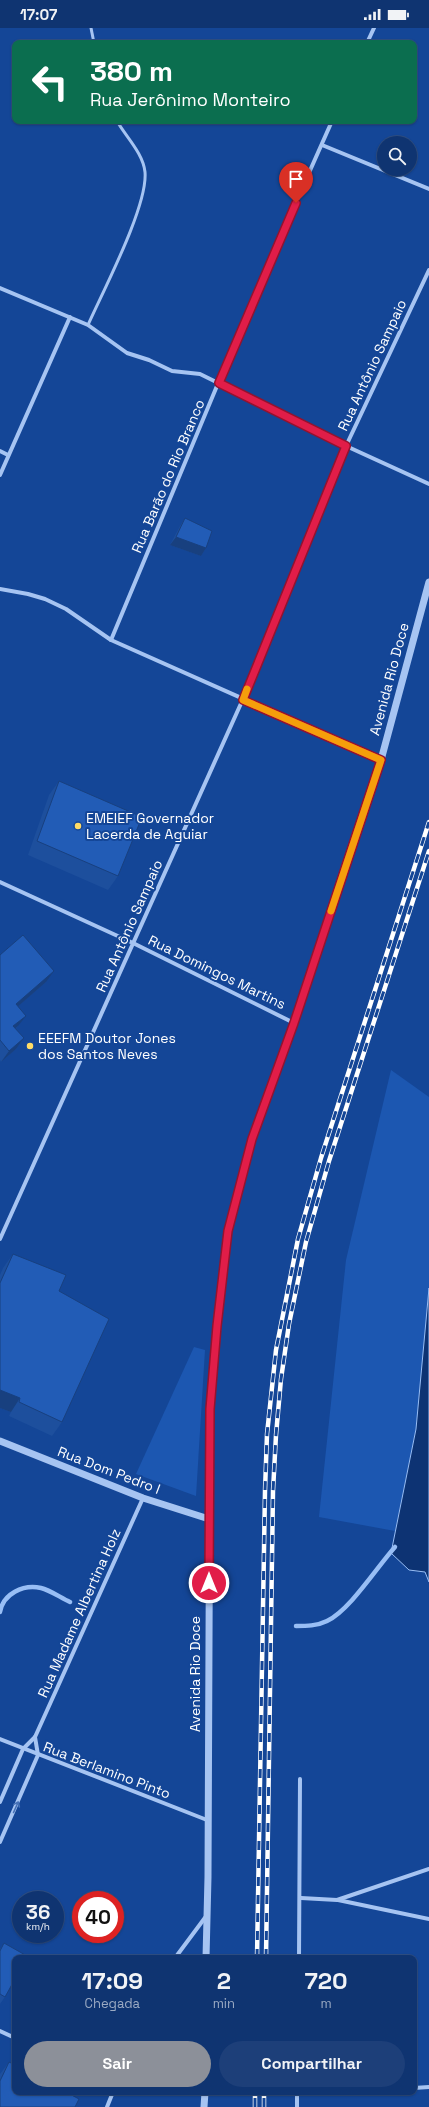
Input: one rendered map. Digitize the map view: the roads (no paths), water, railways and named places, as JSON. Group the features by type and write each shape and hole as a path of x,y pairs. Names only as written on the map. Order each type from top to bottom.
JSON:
{"street":[{"path":"368,40 374,28"},
{"name":"Rua Barão do Rio Branco","path":"111,640 257,290 331,124"},
{"path":"322,145 429,189"},
{"name":"Rua Antônio Sampaio","path":"0,1239 243,700 346,446 429,270"},
{"path":"0,288 88,325 127,353 149,360 172,371 200,374 346,446 429,484"},
{"path":"0,475 70,318"},
{"path":"0,451 8,455"},
{"name":"Avenida Rio Doce","path":"206,1955 210,1409 217,1326 228,1231 252,1139 294,1023 381,760 429,582"},
{"path":"0,589 45,599 66,609 111,640 243,700 381,760"},
{"name":"Rua Domingos Martins","path":"0,882 133,943 294,1023"},
{"name":"Rua Dom Pedro I","path":"0,1441 143,1498 209,1520"},
{"name":"Rua Madame Albertina Holz","path":"0,1802 23,1750 35,1737 143,1498"},
{"path":"0,1842 38,1755 35,1737"},
{"name":"Rua Berlamino Pinto","path":"0,1739 23,1750 207,1820"},
{"path":"300,1779 300,1955"},
{"path":"337,1900 429,1869"},
{"path":"301,1898 337,1900 429,1919"},
{"path":"178,1955 207,1915"},
{"path":"0,2031 12,2037"},
{"path":"417,2088 429,2088"},
{"path":"107,2107 112,2095"},
{"path":"204,2107 205,2095"},
{"path":"297,2095 297,2107"}],"lane":[{"path":"91,28 93,40"},
{"path":"88,325 116,264 143,191 145,171 141,160 120,124"}],"waterway":[{"path":"296,1626 319,1624 327,1621 345,1608 395,1547"},
{"path":"0,1612 5,1600 10,1595 21,1589 27,1588 41,1588 70,1602"}],"railway":[{"path":"257,1955 265,1491 267,1434 276,1350 298,1239 321,1158 429,822"},
{"path":"266,1955 273,1491 281,1379 289,1324 306,1242 329,1161 429,851"},
{"path":"255,2095 255,2107"},
{"path":"264,2095 264,2107"}],"place":[{"name":"EMEIEF Governador Lacerda de Aguiar","path":"78,826"},
{"name":"EEEFM Doutor Jones dos Santos Neves","path":"30,1046"}]}
